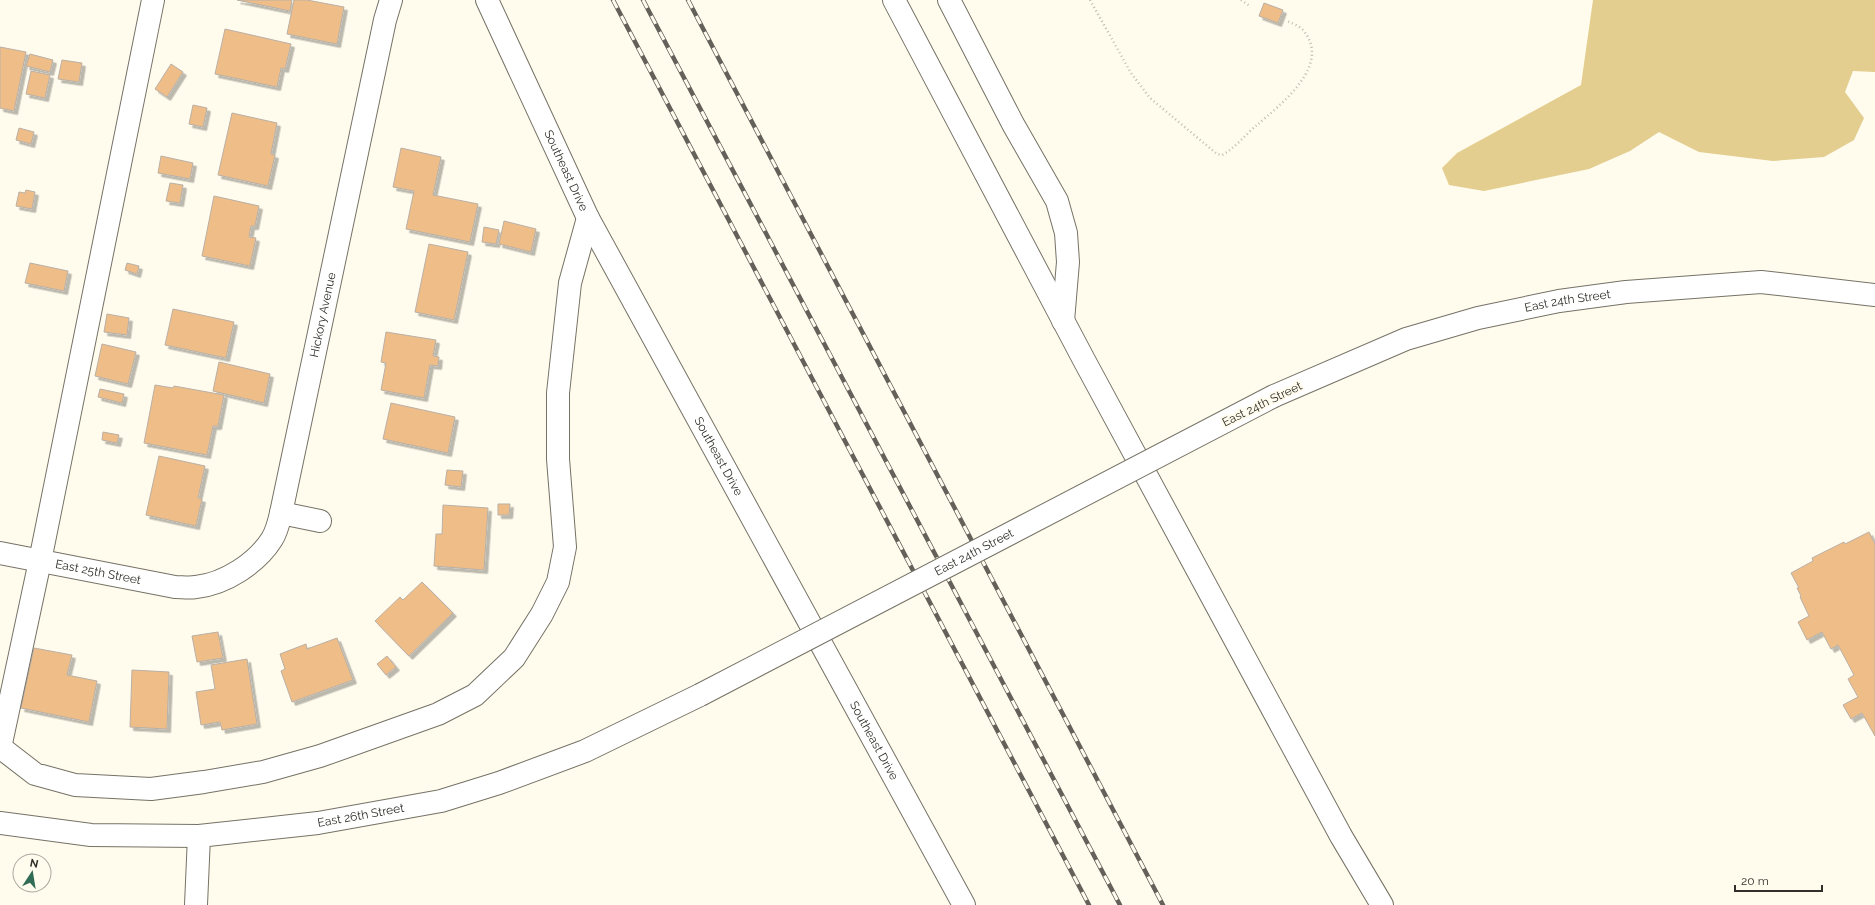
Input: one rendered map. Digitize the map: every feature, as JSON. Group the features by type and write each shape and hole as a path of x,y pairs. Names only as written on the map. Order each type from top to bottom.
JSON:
{"street":[{"path":"153,0 40,561 0,747 35,774 75,785 151,789 263,772 320,756 438,714 475,695 514,658 542,614 558,582 565,547 558,459 558,393 570,284 588,218"},
{"name":"Hickory Avenue","path":"197,587 216,582 234,574 259,556 272,540 277,528 385,20 391,0"},
{"name":"Southeast Drive","path":"487,0 588,218 964,905"},
{"path":"894,0 1064,321 1341,836 1382,905"},
{"path":"949,0 1013,124 1058,201 1066,233 1068,262 1064,321"},
{"name":"East 24th Street","path":"700,695 1274,396 1406,339 1478,318 1559,301 1626,292 1761,282 1875,295"},
{"path":"281,513 320,521"},
{"name":"East 25th Street","path":"0,553 175,587 197,587"},
{"name":"East 26th Street","path":"0,823 91,835 199,836 318,823 441,801 499,783 585,751 700,695"},
{"path":"196,905 199,836"}],"path":[{"path":"1090,0 1131,73 1150,98 1217,154 1222,155 1291,95 1302,81 1309,65 1311,53 1309,40 1302,29 1287,20"},
{"path":"1241,0 1250,6"}],"shaded area":[{"path":"1593,0 1875,0 1875,72 1853,71 1845,92 1864,118 1854,140 1824,157 1773,161 1699,152 1659,132 1630,151 1589,169 1484,191 1449,185 1442,168 1457,153 1581,85"}],"building":[{"path":"237,0 292,0 290,11"},
{"path":"294,0 307,0 344,7 337,44 287,34"},
{"path":"1264,3 1283,10 1278,23 1259,16"},
{"path":"225,29 291,44 285,69 281,68 277,87 215,74"},
{"path":"0,47 26,52 14,111 0,108"},
{"path":"30,54 53,60 50,72 26,66"},
{"path":"62,60 82,63 79,82 58,79"},
{"path":"171,64 183,72 167,97 155,89"},
{"path":"31,71 50,75 45,98 26,94"},
{"path":"193,105 207,108 203,127 189,124"},
{"path":"232,113 277,123 271,154 275,155 268,186 218,175"},
{"path":"19,128 34,132 31,144 16,140"},
{"path":"401,148 441,157 433,195 478,204 470,242 406,229 414,191 393,187"},
{"path":"161,156 193,163 190,179 158,173"},
{"path":"170,183 183,185 180,203 166,201"},
{"path":"26,190 35,192 32,209 16,206 19,192 25,193"},
{"path":"214,196 259,206 255,226 251,226 249,237 256,238 250,266 202,256"},
{"path":"504,221 536,229 531,252 499,244"},
{"path":"484,227 499,230 496,244 482,242"},
{"path":"429,244 468,252 454,320 415,312"},
{"path":"30,263 68,271 64,291 25,283"},
{"path":"127,263 139,266 137,274 125,270"},
{"path":"173,309 234,322 226,358 165,345"},
{"path":"107,314 129,318 127,335 104,332"},
{"path":"386,332 436,340 433,356 439,357 438,366 430,365 424,398 381,390 386,363 381,362"},
{"path":"102,344 136,352 128,384 95,376"},
{"path":"219,362 270,374 264,403 213,391"},
{"path":"155,385 173,388 174,386 224,395 218,426 213,426 207,455 144,443"},
{"path":"100,389 124,394 122,403 98,397"},
{"path":"391,403 455,417 448,453 383,439"},
{"path":"103,432 119,435 117,443 102,440"},
{"path":"159,456 205,466 198,498 202,499 196,526 146,515"},
{"path":"447,470 463,471 461,487 445,485"},
{"path":"498,504 510,504 509,515 498,515"},
{"path":"443,505 488,508 484,570 434,566 436,534 442,534"},
{"path":"1869,532 1875,544 1875,736 1862,713 1851,719 1843,705 1858,697 1848,679 1854,675 1838,645 1831,649 1822,632 1807,640 1798,622 1809,616 1800,597 1801,596 1797,588 1799,588 1791,573 1813,561 1812,558 1844,542 1845,544"},
{"path":"422,582 453,613 409,656 375,621 400,597 403,600"},
{"path":"218,632 223,658 197,662 192,636"},
{"path":"337,638 353,680 292,702 281,671 285,669 280,654 306,644 307,649"},
{"path":"34,648 72,655 67,675 97,681 89,722 21,708"},
{"path":"387,656 396,667 386,675 377,664"},
{"path":"247,659 257,724 222,730 220,722 201,725 196,692 215,689 211,665"},
{"path":"132,670 169,672 167,729 130,727"}],"railway":[{"path":"613,0 1089,905"},
{"path":"643,0 1120,905"},
{"path":"688,0 1163,905"}]}
